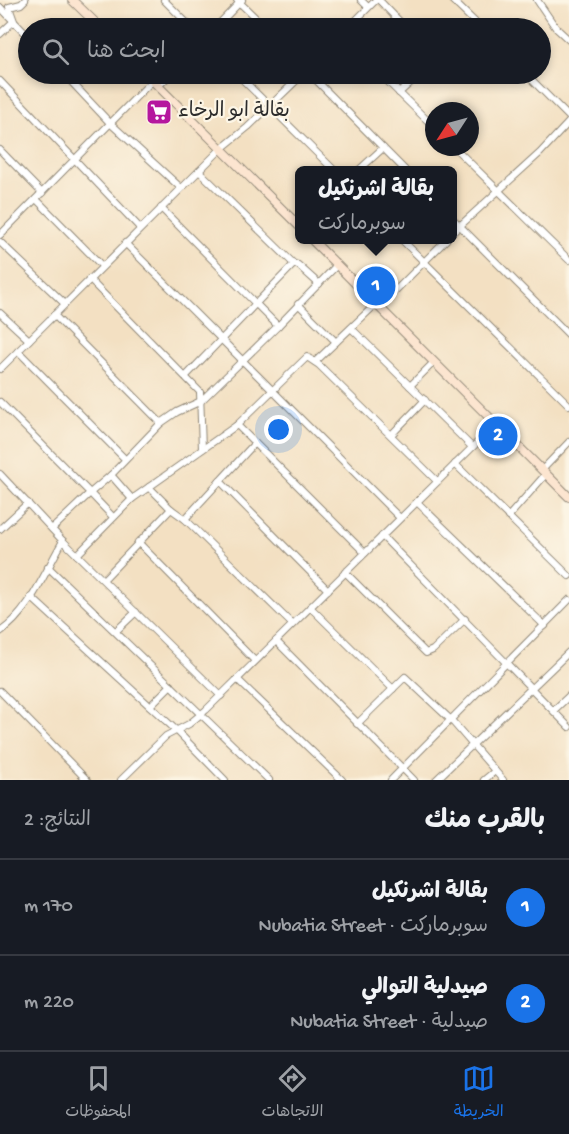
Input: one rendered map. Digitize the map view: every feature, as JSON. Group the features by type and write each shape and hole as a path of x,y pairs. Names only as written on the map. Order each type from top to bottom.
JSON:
{"street":[{"path":"14,21 9,7 21,4 25,0"},
{"path":"72,0 91,18"},
{"path":"164,0 182,18"},
{"path":"361,0 368,7"},
{"path":"358,18 377,0 396,18"},
{"path":"452,0 471,18"},
{"path":"537,0 549,18"},
{"path":"224,18 240,1 256,18"},
{"path":"0,7 18,25"},
{"path":"0,34 14,21"},
{"path":"551,21 569,40"},
{"path":"0,81 140,228"},
{"path":"73,84 110,123 181,188"},
{"path":"0,235 110,123 155,84"},
{"path":"157,84 295,222"},
{"path":"247,84 329,166"},
{"path":"0,369 221,149 293,84"},
{"path":"320,84 400,166"},
{"path":"390,84 425,118"},
{"path":"399,93 409,84"},
{"path":"536,84 569,117"},
{"path":"457,229 540,153 569,122"},
{"path":"364,166 383,148"},
{"path":"0,150 42,193"},
{"path":"463,156 569,260"},
{"path":"199,171 294,264 319,284"},
{"path":"36,199 102,266"},
{"path":"161,208 278,326"},
{"path":"0,223 6,229"},
{"path":"457,223 569,335"},
{"path":"0,242 65,304"},
{"path":"125,243 400,518"},
{"path":"316,244 569,497"},
{"path":"406,244 569,405"},
{"path":"315,362 442,244"},
{"path":"186,376 294,264"},
{"path":"52,529 111,475 161,423 177,412 201,401 337,265"},
{"path":"89,279 200,392 202,449"},
{"path":"298,304 336,342"},
{"path":"0,313 29,340"},
{"path":"54,315 161,423"},
{"path":"351,328 472,447"},
{"path":"18,351 125,459"},
{"path":"77,555 132,499 237,425 305,357 315,362 438,481"},
{"path":"410,386 434,362"},
{"path":"391,435 425,400"},
{"path":"0,402 113,517"},
{"path":"121,780 166,736 201,714 221,696 496,424"},
{"path":"237,425 365,553"},
{"path":"508,517 569,442"},
{"path":"185,519 255,443"},
{"path":"455,464 569,576"},
{"path":"0,474 63,541 221,696"},
{"path":"111,475 132,499"},
{"path":"220,481 328,590"},
{"path":"149,486 292,624"},
{"path":"417,501 545,626"},
{"path":"0,529 28,502"},
{"path":"104,579 171,509"},
{"path":"382,536 569,726"},
{"path":"0,632 11,624 32,597 63,541"},
{"path":"138,542 255,661"},
{"path":"48,567 269,780"},
{"path":"345,572 426,653 433,650 465,619"},
{"path":"32,597 177,730 225,780"},
{"path":"391,780 452,721 569,600"},
{"path":"310,607 393,688"},
{"path":"116,631 136,612"},
{"path":"276,641 414,780"},
{"path":"436,780 569,652"},
{"path":"357,724 403,678 407,678 452,721 503,780"},
{"path":"237,679 342,780"},
{"path":"150,706 171,685"},
{"path":"0,691 87,780"},
{"path":"554,711 569,696"},
{"path":"484,780 495,771"}],"place":[{"name":"بقالة ابو الرخاء","path":"159,112"},
{"name":"بقالة اشرنكيل","path":"376,286"},
{"name":"صيدلية التوالي","path":"498,436"}]}
